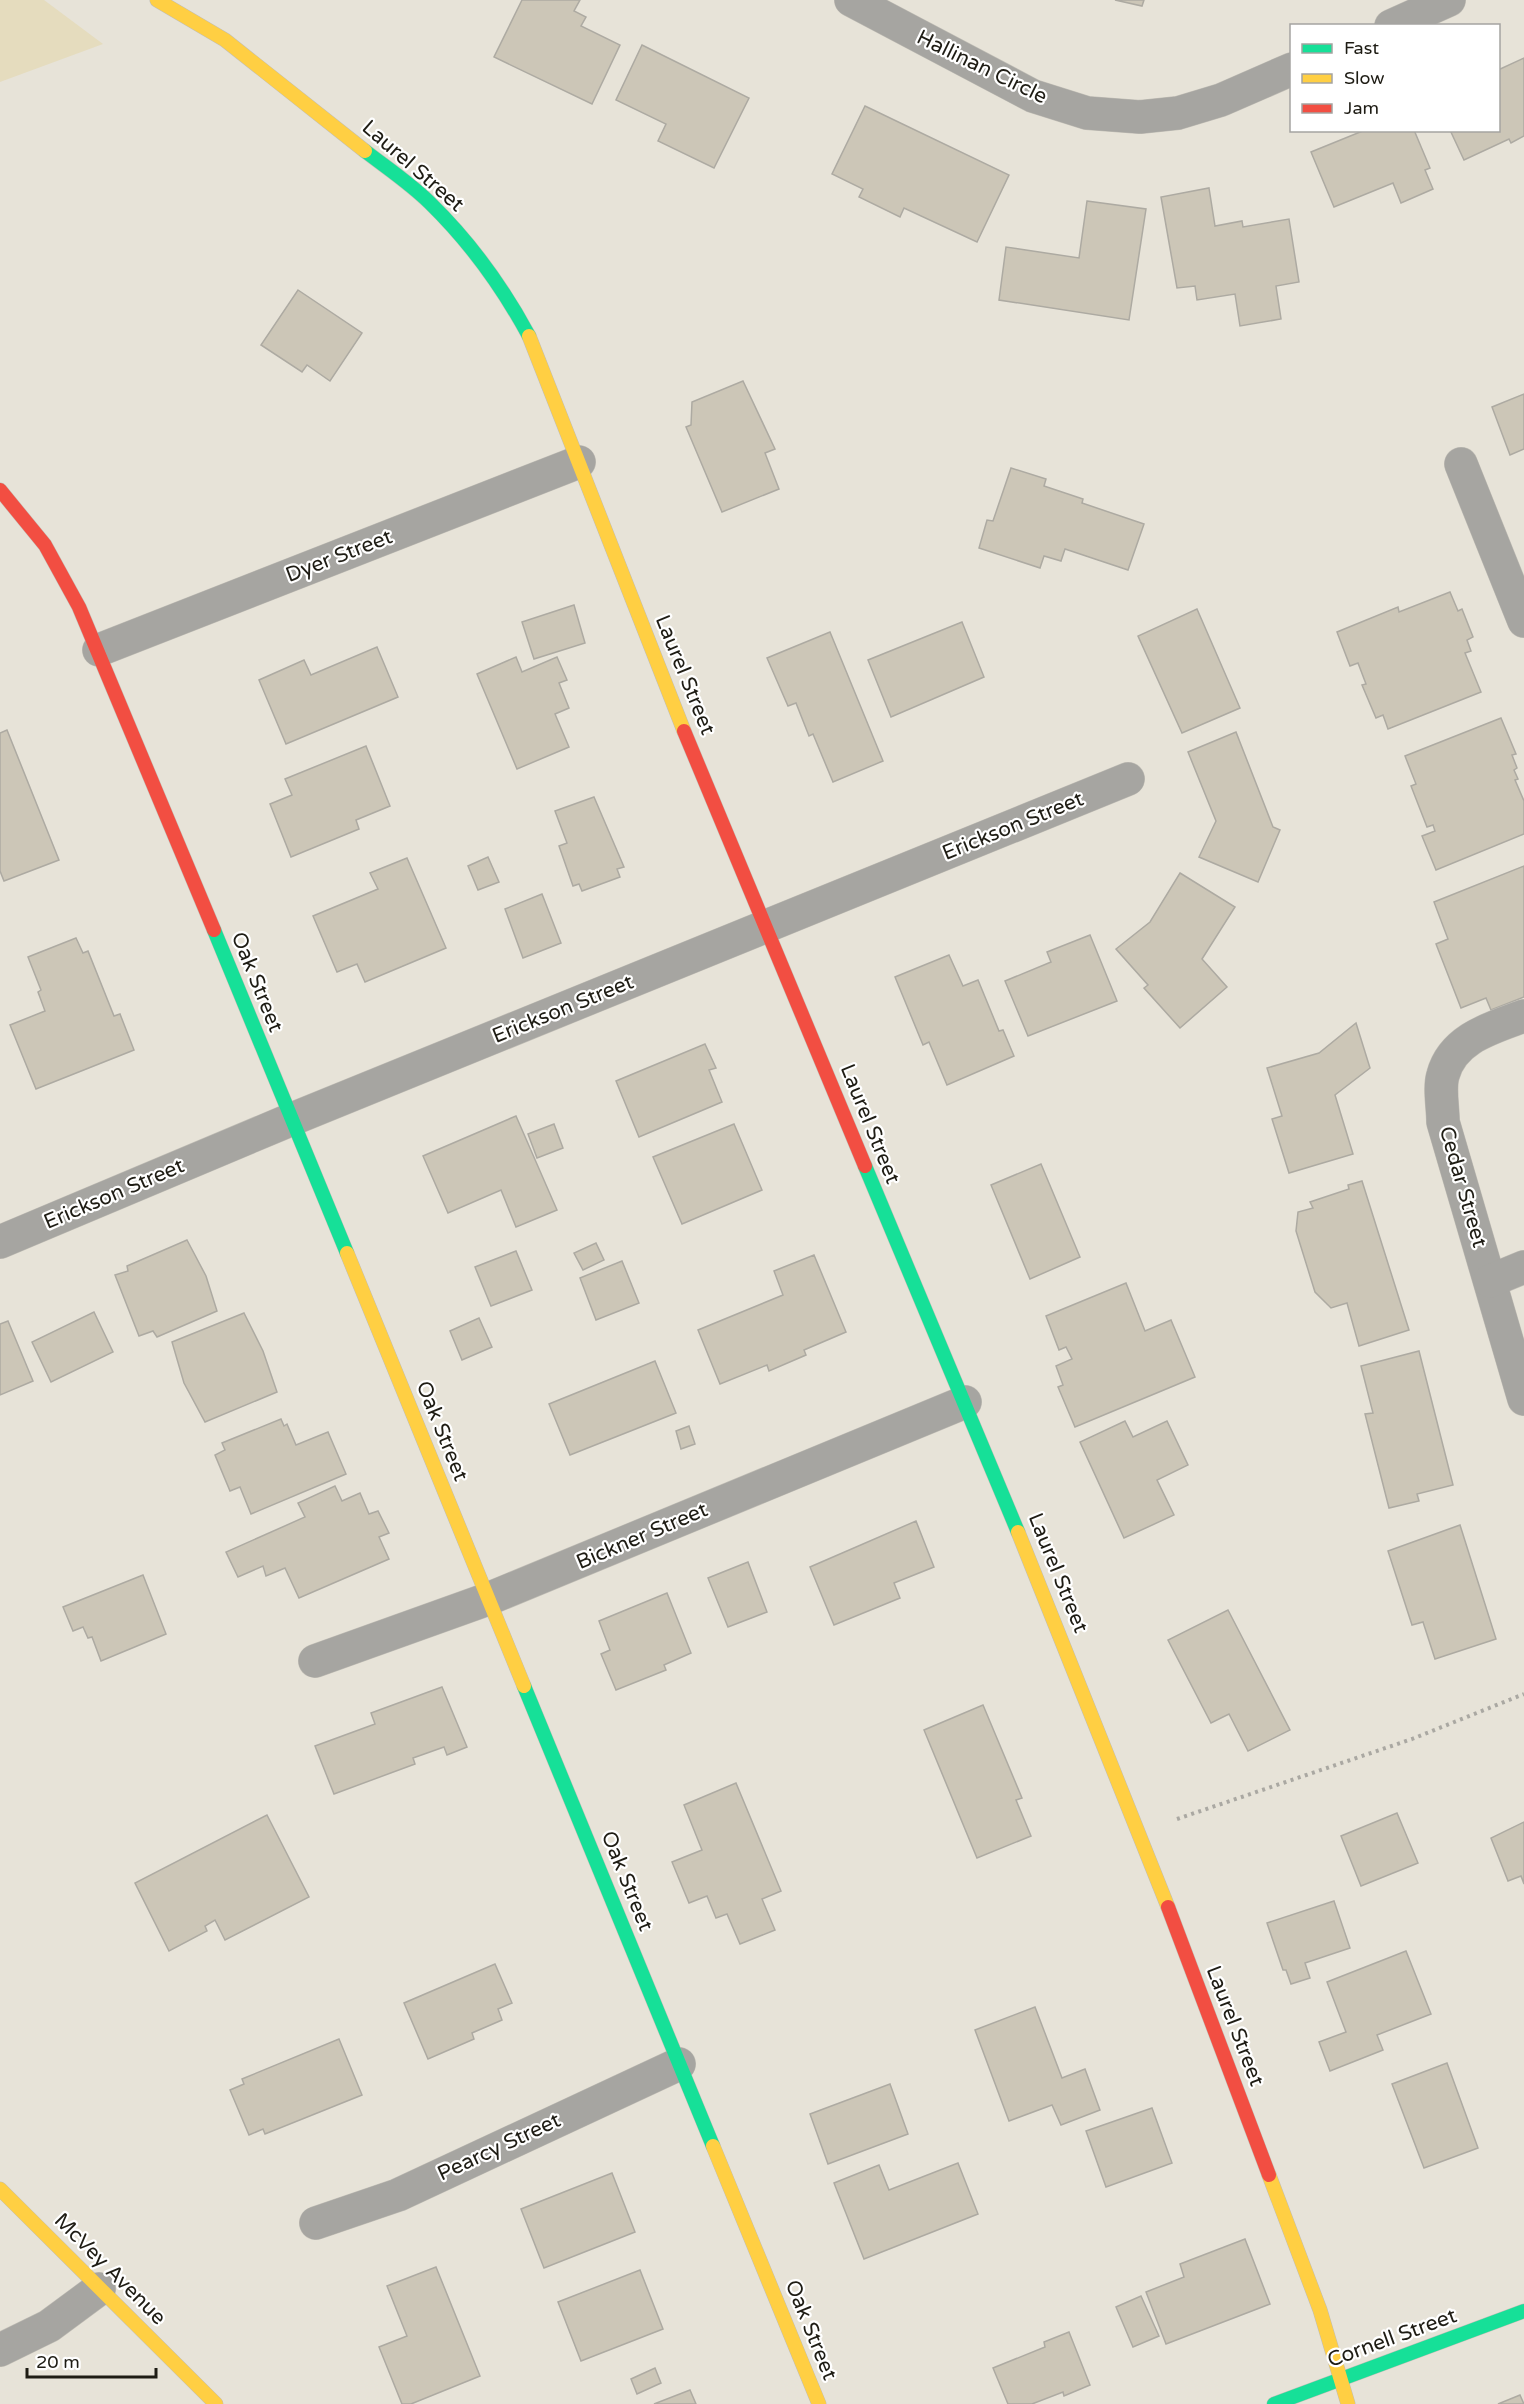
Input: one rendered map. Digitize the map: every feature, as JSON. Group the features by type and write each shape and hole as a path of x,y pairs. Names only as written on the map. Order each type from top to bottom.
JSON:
{"street":[{"name":"Laurel Street","path":"157,0 225,40 429,202 477,253 509,299 529,337 660,672 965,1402 1139,1832 1320,2310 1348,2404"},
{"name":"Hallinan Circle","path":"851,0 1033,96 1087,113 1140,117 1178,112 1221,100 1290,70"},
{"path":"1395,24 1449,0"},
{"name":"Dyer Street","path":"99,650 579,462"},
{"path":"1461,464 1524,621"},
{"name":"Oak Street","path":"0,490 16,506 58,564 99,650 819,2404"},
{"name":"Erickson Street","path":"0,1242 290,1120 1128,779"},
{"name":"Cedar Street","path":"1524,1016 1477,1034 1452,1054 1443,1076 1443,1122 1524,1399"},
{"path":"1490,1281 1524,1267"},
{"name":"Bickner Street","path":"315,1661 488,1599 965,1402"},
{"name":"Pearcy Street","path":"316,2223 398,2195 679,2064"},
{"name":"McVey Avenue","path":"0,2189 216,2404"},
{"path":"0,2350 49,2326 99,2289"},
{"name":"Cornell Street","path":"1274,2404 1524,2311"}],"path":[{"path":"1139,1832 1412,1739 1524,1694"}],"shaded area":[{"path":"0,0 44,0 103,44 0,82"}],"building":[{"path":"522,0 580,0 574,11 586,17 581,26 620,45 592,104 494,57"},
{"path":"1115,0 1144,0 1142,6"},
{"path":"642,45 749,98 714,168 658,141 666,124 616,100"},
{"path":"1524,58 1524,136 1511,143 1509,139 1464,160 1451,132 1500,132 1500,69"},
{"path":"865,106 1009,175 977,242 904,208 900,217 859,197 863,189 832,174"},
{"path":"1360,132 1415,132 1430,168 1425,170 1433,189 1401,203 1393,183 1334,207 1311,152"},
{"path":"1209,188 1215,226 1242,221 1243,227 1289,219 1299,282 1276,286 1281,319 1240,326 1235,294 1197,300 1195,286 1177,288 1161,197"},
{"path":"1087,201 1146,209 1129,320 999,300 1006,247 1079,258"},
{"path":"298,290 362,333 330,381 307,365 302,372 261,345"},
{"path":"743,381 775,449 765,453 779,489 722,512 686,427 691,425 692,402"},
{"path":"1524,394 1524,449 1510,455 1492,407"},
{"path":"1011,468 1046,479 1044,486 1083,499 1082,503 1144,524 1128,570 1065,549 1061,561 1044,556 1040,568 979,548 987,520 993,521"},
{"path":"1450,592 1458,611 1462,609 1473,637 1467,640 1471,651 1465,653 1481,692 1388,729 1383,715 1376,718 1362,685 1366,684 1358,663 1350,666 1337,632 1398,607 1399,612"},
{"path":"574,605 585,643 534,659 522,622"},
{"path":"1197,609 1240,708 1182,733 1138,636"},
{"path":"962,622 984,677 891,717 868,660"},
{"path":"830,632 883,761 833,782 813,734 809,736 796,703 788,706 767,658"},
{"path":"377,647 398,697 286,744 259,680 304,660 311,675"},
{"path":"516,657 522,672 557,657 567,680 559,683 569,708 555,714 569,747 517,769 477,674"},
{"path":"1501,718 1516,754 1512,755 1517,768 1514,770 1518,779 1515,780 1524,801 1524,834 1436,870 1422,836 1435,831 1433,825 1427,827 1411,786 1416,784 1405,756"},
{"path":"7,730 59,860 4,881 0,871 0,733"},
{"path":"1236,732 1273,827 1280,830 1258,882 1199,857 1216,821 1188,752"},
{"path":"366,746 390,806 356,820 359,829 291,857 270,804 292,795 285,779"},
{"path":"594,797 624,867 617,869 620,877 582,891 579,884 573,886 559,846 567,843 555,811"},
{"path":"488,857 499,882 478,890 468,866"},
{"path":"407,858 446,948 365,982 357,964 337,972 313,916 378,889 370,873"},
{"path":"1524,866 1524,997 1491,1010 1486,998 1461,1008 1436,944 1448,939 1434,902"},
{"path":"1180,873 1235,907 1202,959 1227,987 1180,1028 1144,988 1148,985 1116,949 1150,922"},
{"path":"542,894 561,943 523,958 505,909"},
{"path":"1090,935 1117,1001 1028,1036 1005,981 1051,962 1047,952"},
{"path":"76,938 83,953 88,951 114,1016 120,1014 134,1050 36,1089 10,1025 45,1011 38,992 41,990 28,957"},
{"path":"949,955 963,986 978,980 999,1031 1003,1030 1014,1056 947,1085 929,1042 923,1045 895,977"},
{"path":"1356,1023 1370,1068 1335,1095 1353,1154 1289,1173 1272,1119 1282,1116 1267,1068 1319,1053"},
{"path":"705,1044 716,1068 709,1070 722,1102 639,1137 616,1081"},
{"path":"516,1116 557,1210 516,1227 501,1190 448,1213 423,1156"},
{"path":"554,1124 563,1148 537,1158 528,1134"},
{"path":"734,1124 762,1190 682,1224 653,1157"},
{"path":"1041,1164 1080,1257 1030,1279 991,1185"},
{"path":"1362,1181 1409,1330 1359,1346 1347,1303 1331,1308 1315,1292 1296,1231 1298,1212 1313,1208 1310,1202 1349,1189 1348,1185"},
{"path":"187,1240 206,1276 217,1311 157,1337 153,1331 139,1336 115,1275 128,1271 127,1266"},
{"path":"596,1243 604,1260 583,1270 574,1253"},
{"path":"516,1251 532,1290 491,1306 475,1267"},
{"path":"814,1255 846,1332 804,1350 806,1355 769,1371 767,1365 720,1384 698,1330 783,1295 774,1271"},
{"path":"622,1261 639,1303 596,1320 580,1278"},
{"path":"1126,1283 1145,1331 1171,1320 1195,1377 1075,1427 1058,1387 1063,1385 1056,1366 1072,1359 1066,1347 1059,1350 1046,1316"},
{"path":"94,1312 113,1352 51,1382 32,1342"},
{"path":"244,1313 263,1351 277,1392 205,1422 184,1383 172,1342"},
{"path":"479,1318 492,1347 462,1360 450,1331"},
{"path":"8,1321 33,1381 0,1395 0,1324"},
{"path":"1419,1351 1453,1485 1417,1494 1419,1501 1389,1508 1365,1414 1373,1413 1361,1366"},
{"path":"655,1361 676,1413 570,1455 549,1404"},
{"path":"281,1419 284,1426 287,1424 296,1445 328,1432 346,1474 251,1514 240,1487 230,1491 215,1455 225,1450 222,1443"},
{"path":"1125,1421 1133,1437 1167,1421 1188,1465 1157,1480 1174,1515 1124,1538 1080,1442"},
{"path":"689,1426 695,1444 681,1449 676,1431"},
{"path":"335,1486 342,1501 360,1493 369,1514 378,1511 389,1533 379,1537 389,1559 299,1598 285,1568 266,1576 263,1566 238,1577 226,1552 305,1517 298,1503"},
{"path":"916,1521 934,1567 894,1583 900,1598 834,1625 810,1567"},
{"path":"1460,1525 1496,1639 1435,1659 1423,1622 1412,1625 1388,1551"},
{"path":"748,1562 767,1612 728,1627 708,1578"},
{"path":"143,1575 166,1634 101,1661 92,1637 88,1638 83,1627 73,1631 63,1607"},
{"path":"667,1593 691,1653 664,1665 666,1670 616,1690 601,1654 610,1650 599,1621"},
{"path":"1228,1610 1290,1730 1248,1751 1229,1714 1211,1723 1168,1640"},
{"path":"442,1687 467,1747 447,1755 444,1747 413,1758 415,1764 334,1794 315,1746 375,1724 371,1713"},
{"path":"983,1705 1022,1798 1016,1800 1031,1836 977,1858 924,1730"},
{"path":"736,1783 781,1891 762,1899 775,1930 740,1944 727,1914 716,1918 707,1896 689,1903 672,1862 702,1850 684,1805"},
{"path":"1397,1813 1418,1863 1361,1886 1341,1836"},
{"path":"267,1815 309,1897 225,1940 215,1920 205,1926 207,1931 169,1951 135,1883"},
{"path":"1524,1822 1524,1884 1521,1876 1508,1881 1491,1838"},
{"path":"1334,1901 1350,1948 1305,1963 1310,1978 1291,1984 1286,1970 1283,1970 1267,1923"},
{"path":"1406,1951 1431,2014 1377,2035 1383,2050 1330,2071 1319,2042 1346,2032 1327,1982"},
{"path":"495,1964 512,2003 498,2009 502,2020 472,2033 474,2039 428,2059 404,2003"},
{"path":"1035,2007 1062,2078 1085,2069 1100,2110 1061,2125 1052,2105 1009,2121 975,2030"},
{"path":"339,2039 362,2095 265,2134 263,2129 249,2135 230,2090 244,2084 242,2079"},
{"path":"1447,2063 1478,2148 1424,2168 1392,2084"},
{"path":"890,2084 908,2134 828,2164 810,2114"},
{"path":"1152,2108 1172,2163 1106,2187 1086,2131"},
{"path":"958,2163 978,2214 864,2259 834,2183 879,2165 889,2190"},
{"path":"612,2173 635,2232 544,2268 521,2209"},
{"path":"1245,2239 1270,2304 1166,2344 1146,2292 1184,2277 1180,2264"},
{"path":"436,2267 480,2376 411,2404 402,2404 379,2347 407,2336 387,2286"},
{"path":"640,2270 663,2329 581,2361 558,2302"},
{"path":"1141,2296 1159,2336 1133,2347 1116,2307"},
{"path":"1069,2332 1090,2385 1064,2396 1063,2392 1032,2404 1008,2404 993,2368 1045,2347 1044,2342"},
{"path":"655,2368 661,2383 637,2394 631,2379"},
{"path":"690,2390 696,2404 654,2404"},
{"path":"1520,2395 1524,2404 1498,2404"}],"traffic: fast":[{"path":"365,151 423,196 445,218 497,282 529,336"},
{"path":"214,930 347,1253"},
{"path":"865,1166 1018,1532"},
{"path":"524,1686 713,2146"},
{"path":"1274,2404 1524,2311"}],"traffic: slow":[{"path":"157,0 225,40 365,151"},
{"path":"529,336 684,731"},
{"path":"347,1253 524,1686"},
{"path":"1018,1532 1168,1907"},
{"path":"713,2146 819,2404"},
{"path":"1269,2175 1320,2310 1348,2404"},
{"path":"0,2189 216,2404"}],"traffic: jam":[{"path":"0,490 45,545 79,607 214,930"},
{"path":"684,731 865,1166"},
{"path":"1168,1907 1269,2175"}]}
